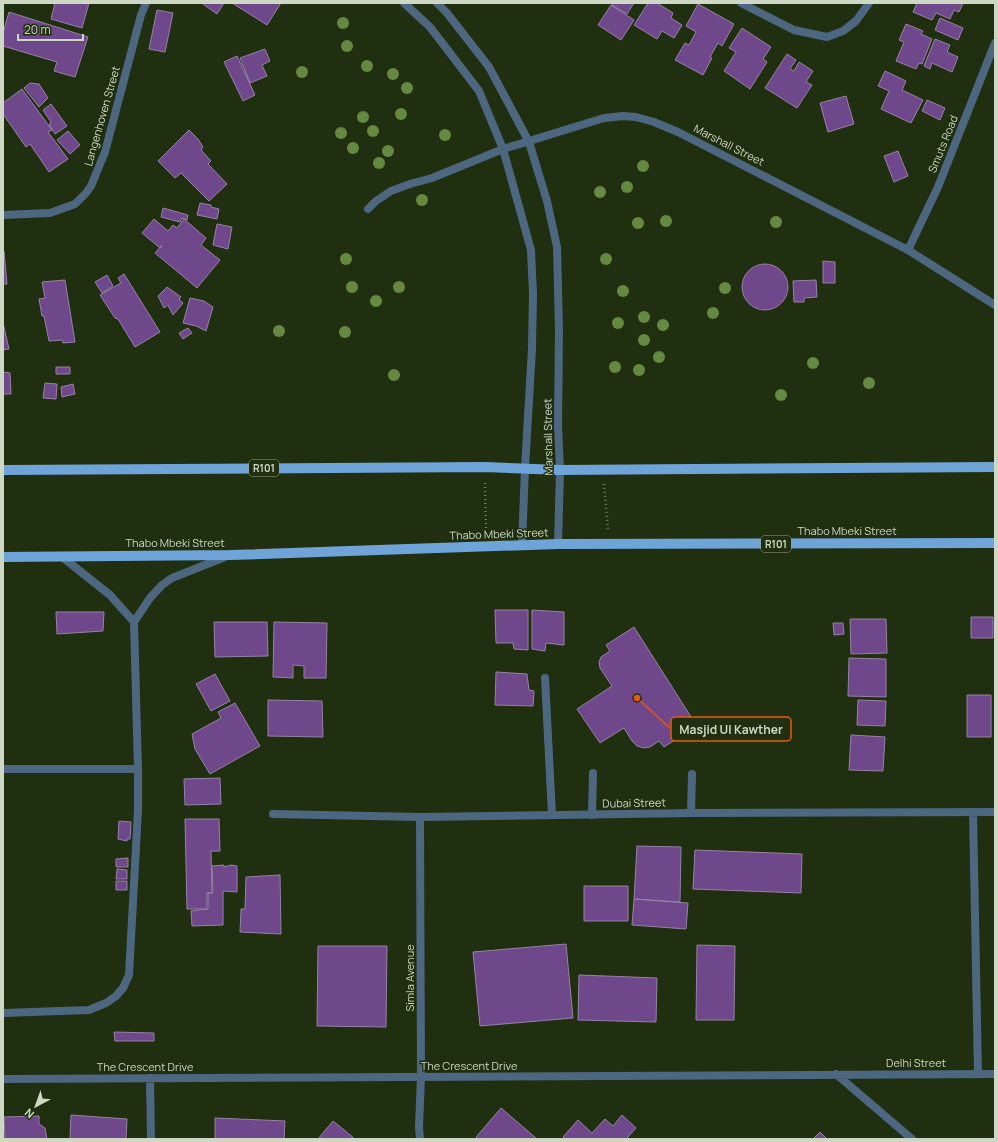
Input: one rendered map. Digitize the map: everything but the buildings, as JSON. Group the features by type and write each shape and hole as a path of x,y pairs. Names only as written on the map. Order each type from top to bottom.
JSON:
{"main road":[{"name":"R101","path":"3,470 485,467 603,470 995,467"},
{"name":"Thabo Mbeki Street","path":"3,556 230,555 558,544 995,543"}],"street":[{"name":"Langenhoven Street","path":"3,215 50,213 75,204 91,186 105,152 141,14 146,3"},
{"name":"Marshall Street","path":"404,3 430,27 479,91 503,149 531,250 533,294 532,349 522,545"},
{"name":"Marshall Street","path":"437,3 447,13 488,67 528,142 547,201 557,247 559,330 558,425 560,470 558,544"},
{"path":"741,3 794,30 827,37 842,31 856,21 869,3"},
{"name":"Smuts Road","path":"908,250 938,187 995,43"},
{"name":"Marshall Street","path":"368,209 376,201 391,191 432,178 503,149 604,118 623,116 636,117 654,122 678,132 908,250 995,305"},
{"path":"3,1013 89,1010 106,1003 116,996 123,988 129,975 138,810 134,622 150,598 162,585 172,578 230,555"},
{"path":"61,556 110,595 134,622"},
{"path":"545,678 552,815"},
{"path":"3,769 138,769"},
{"path":"592,773 592,815"},
{"path":"691,813 692,774"},
{"path":"973,812 978,1074"},
{"name":"Dubai Street","path":"273,814 420,817 691,813 995,812"},
{"name":"Simla Avenue","path":"420,817 420,1139"},
{"path":"836,1074 912,1139"},
{"name":"Delhi Street","path":"836,1074 995,1074"},
{"name":"The Crescent Drive","path":"3,1079 836,1074"},
{"path":"150,1078 151,1139"}],"path":[{"path":"485,467 486,547"},
{"path":"603,470 609,544"}],"place":[{"name":"Masjid Ul Kawther","path":"637,698"}]}
